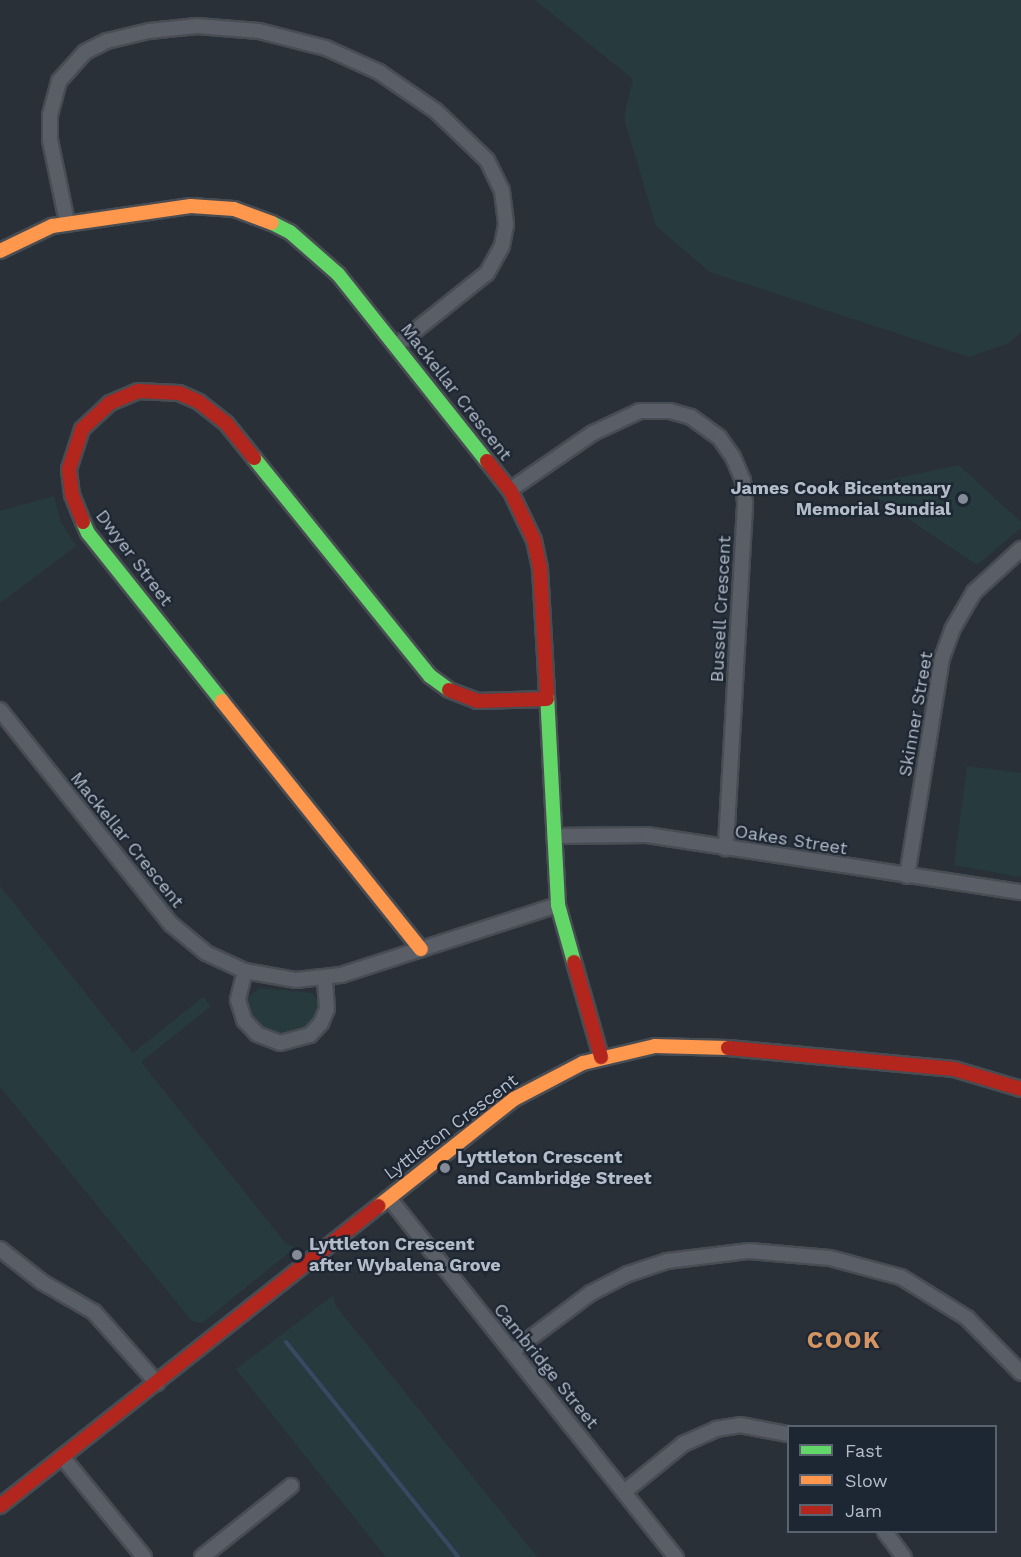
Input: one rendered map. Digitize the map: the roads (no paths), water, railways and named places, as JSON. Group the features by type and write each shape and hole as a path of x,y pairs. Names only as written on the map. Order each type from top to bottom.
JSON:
{"street":[{"path":"67,222 50,140 50,115 59,81 85,52 107,40 138,33 197,26 259,31 326,48 379,72 436,111 487,160 502,191 506,225 502,246 487,273 396,346"},
{"name":"Mackellar Crescent","path":"0,251 24,237 67,222 191,206 223,208 262,218 315,251 396,346 510,490 524,514 540,568 558,905 601,1057"},
{"name":"Dwyer Street","path":"422,950 88,533 77,513 69,469 82,429 110,403 138,391 168,391 199,402 226,423 430,676 448,690 477,701 547,699"},
{"name":"Bussell Crescent","path":"510,490 593,433 640,411 670,411 691,417 719,437 733,457 742,480 745,505 726,848"},
{"name":"Skinner Street","path":"907,876 942,658 952,630 974,592 1021,549"},
{"name":"Mackellar Crescent","path":"0,710 171,924 206,953 245,971 296,980 325,978 422,950 558,905"},
{"name":"Oakes Street","path":"554,836 622,833 1021,892"},
{"path":"245,971 238,1000 244,1020 257,1034 280,1044 310,1035 321,1023 327,1009 325,978"},
{"name":"Lyttleton Crescent","path":"0,1506 514,1098 547,1078 601,1057 655,1046 711,1046 954,1070 1021,1089"},
{"name":"Cambridge Street","path":"389,1198 676,1557"},
{"path":"0,1249 26,1271 94,1312 157,1383"},
{"path":"512,1352 591,1293 628,1274 667,1261 749,1251 831,1258 901,1277 967,1318 1021,1373"},
{"path":"624,1492 683,1444 716,1429 740,1425 787,1434"},
{"path":"63,1458 135,1554"},
{"path":"202,1557 291,1486"},
{"path":"886,1533 903,1557"}],"waterway":[{"path":"286,1342 458,1557"}],"place":[{"name":"James Cook Bicentenary Memorial Sundial","path":"963,499"},
{"name":"Lyttleton Crescent and Cambridge Street","path":"445,1168"},
{"name":"Lyttleton Crescent after Wybalena Grove","path":"297,1255"}],"district":[{"name":"COOK","path":"844,1341"}]}
